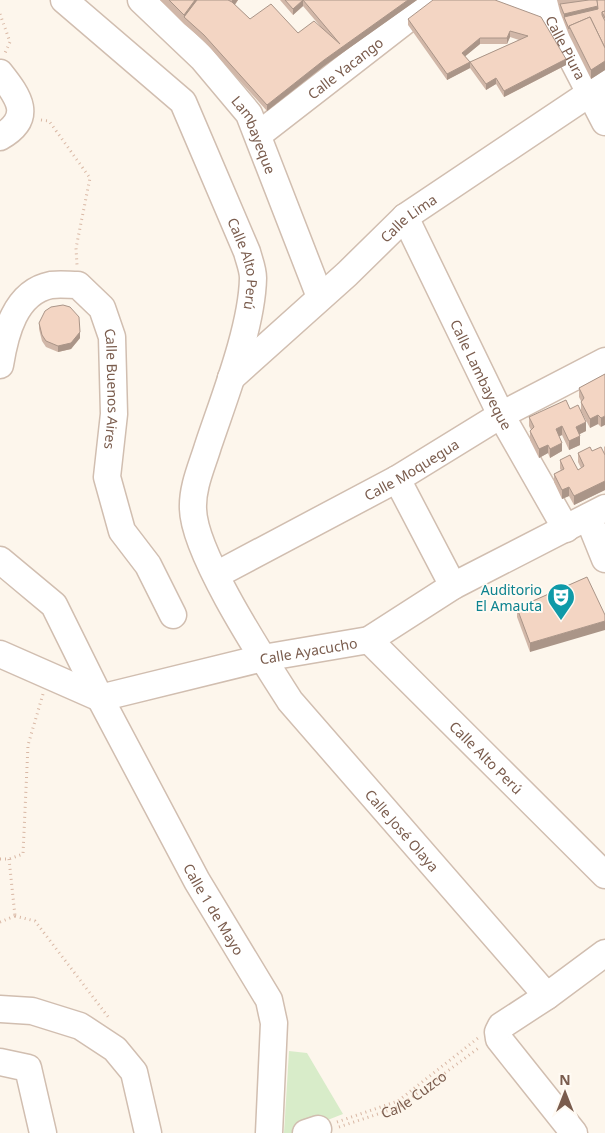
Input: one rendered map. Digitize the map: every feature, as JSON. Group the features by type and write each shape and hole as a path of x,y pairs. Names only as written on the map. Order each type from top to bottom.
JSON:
{"street":[{"name":"Calle Alto Perú","path":"64,0 183,102 247,252 253,276 248,314 231,378 197,480 193,509 201,541 216,575 263,658"},
{"name":"Lambayeque","path":"141,0 202,58 249,114 320,297"},
{"name":"Calle Yacango","path":"258,135 432,0"},
{"path":"496,0 549,11"},
{"name":"Calle Piura","path":"549,11 598,88 605,122"},
{"path":"0,137 13,130 9,87"},
{"name":"Calle Lima","path":"231,378 405,217 598,88"},
{"name":"Calle Lambayeque","path":"405,217 501,416 586,518 605,559"},
{"path":"0,365 5,335 23,300 50,286 78,285"},
{"name":"Calle Buenos Aires","path":"78,285 102,308 112,337 114,414 107,477 122,531 148,565 173,615"},
{"name":"Calle Moquegua","path":"216,575 397,479 501,416 605,361"},
{"path":"397,479 454,586"},
{"name":"Calle Ayacucho","path":"100,698 263,658 369,640 454,586 586,518"},
{"name":"Calle 1 de Mayo","path":"0,560 54,605 100,698 197,881 269,1000 274,1024 269,1133"},
{"name":"Calle Alto Perú","path":"369,640 605,875"},
{"path":"0,654 100,698"},
{"name":"Calle José Olaya","path":"263,658 290,701 548,996"},
{"path":"574,1133 499,1040 498,1032 501,1026 548,996 605,953"},
{"path":"0,1009 32,1011 80,1026 115,1049 134,1072 148,1133"},
{"path":"0,1062 28,1068 43,1133"}],"path":[{"path":"0,14 10,42 9,87 49,121 90,178 76,248 78,285"},
{"path":"0,859 9,859 23,854 28,745 48,674"},
{"path":"9,859 15,916"},
{"path":"0,922 15,916 35,920 106,1013"},
{"name":"Calle Cuzco","path":"312,1131 398,1101 482,1036 498,1032"},
{"name":"Calle Cuzco","path":"312,1131 326,1132 399,1107 498,1032"}],"green space":[{"path":"289,1051 307,1053 343,1114 294,1133 284,1133"}],"building":[{"path":"169,0 195,0 184,15"},
{"path":"197,0 228,0 250,19 271,4 298,33 314,21 340,44 303,0 408,0 324,60 267,105 204,35 184,17"},
{"path":"285,0 303,0 293,9"},
{"path":"433,0 495,0 541,17 566,59 504,91 496,78 486,84 470,62 447,74 408,19","holes":["510,31 528,36 470,62 462,53 480,38 507,38"]},
{"path":"597,0 598,6 564,14 560,4"},
{"path":"597,0 605,0 605,11 602,12 602,15 605,21 605,48 590,17 569,26 569,29 564,17 598,9"},
{"path":"590,17 605,48 605,61 591,70 569,26"},
{"path":"63,305 70,307 79,317 80,332 71,343 58,346 46,341 42,335 39,323 45,311 51,307"},
{"path":"605,374 605,416 601,418 598,415 590,419 581,402 584,398 579,388"},
{"path":"566,400 570,409 578,405 586,422 576,427 580,436 569,441 562,426 556,429 562,443 550,449 548,445 539,449 530,431 534,427 529,417"},
{"path":"590,447 592,451 601,447 605,455 605,481 574,496 569,487 562,490 554,474 564,469 560,460 570,455 578,470 584,466 578,453"},
{"name":"Auditorio El Amauta","path":"587,577 605,615 605,621 530,643 517,608"}],"place":[{"name":"Auditorio El Amauta","path":"561,621"}]}
